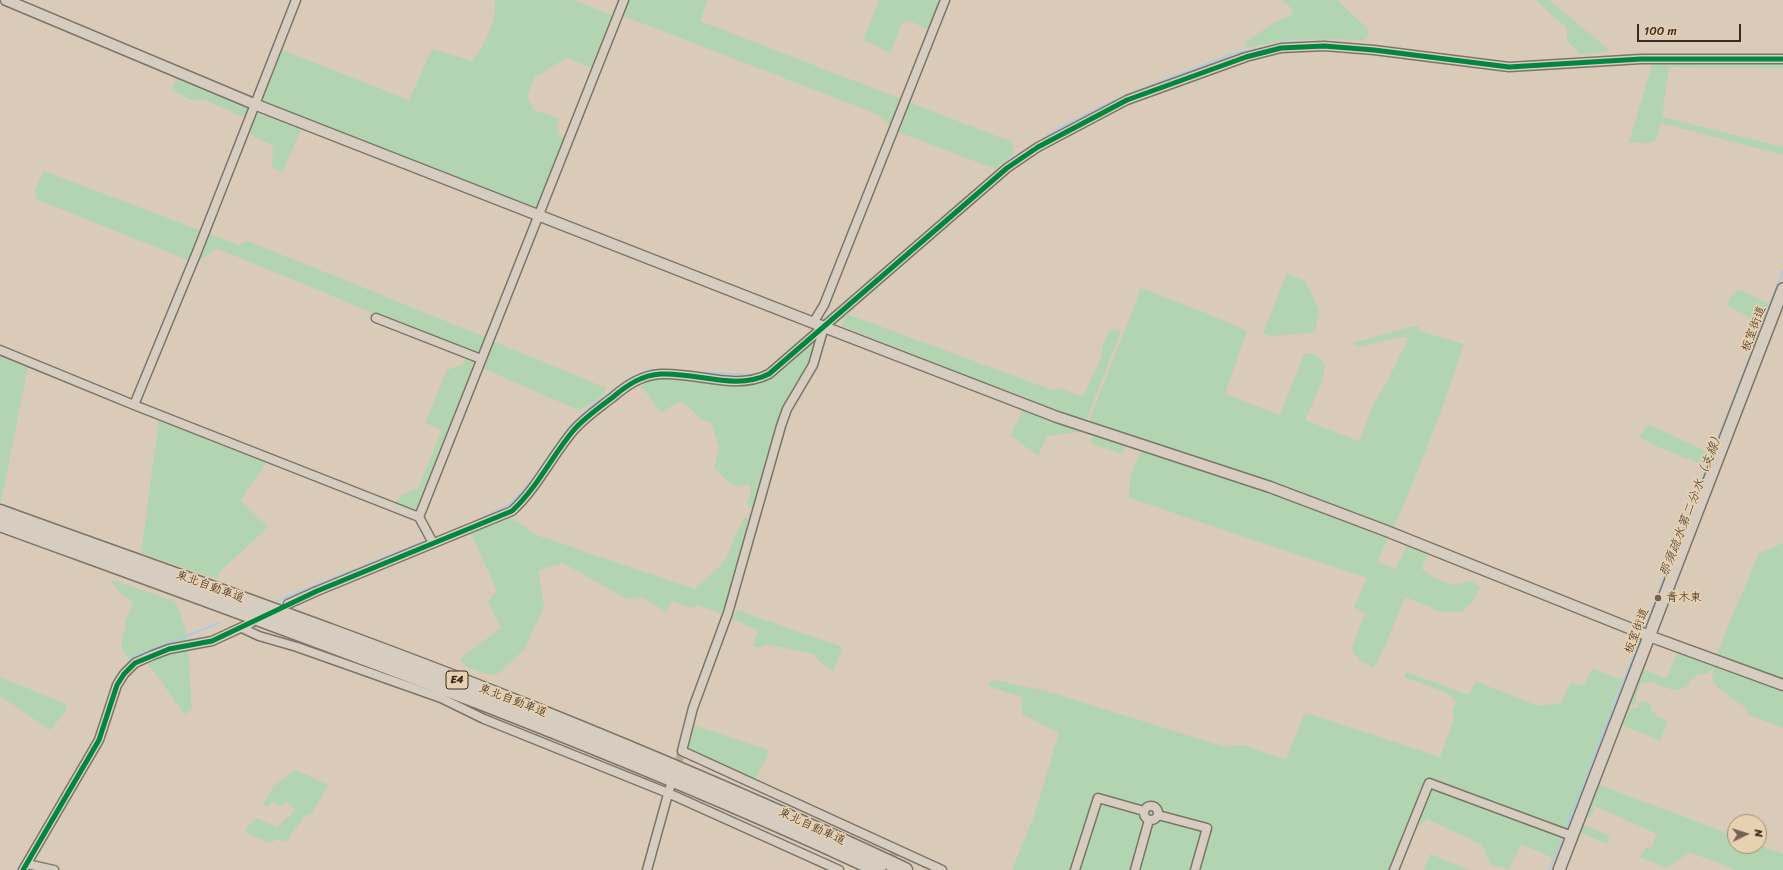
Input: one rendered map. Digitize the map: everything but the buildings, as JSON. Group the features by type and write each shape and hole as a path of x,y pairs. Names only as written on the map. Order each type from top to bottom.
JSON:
{"highway":[{"name":"東北自動車道","path":"0,512 263,606 526,706 758,802 905,870"},
{"name":"東北自動車道","path":"0,524 339,647 522,717 754,813 878,870"}],"main road":[{"name":"板室街道","path":"1559,870 1783,289"}],"street":[{"path":"6,0 254,104 538,214 824,328 1057,417 1270,487 1363,522 1649,636 1783,685"},
{"path":"134,405 197,252 296,0"},
{"path":"419,517 480,359 624,0"},
{"path":"813,323 824,305 945,0"},
{"path":"288,604 512,511 525,497 574,431 618,393 642,378 660,374 732,380 761,378 769,374 824,328 1007,168 1038,147 1127,100 1246,57 1281,48 1324,46 1374,50 1509,67 1641,59 1783,59"},
{"path":"376,318 480,359"},
{"path":"824,328 812,365 787,409 781,426 728,613 693,708 682,751 895,850 942,870"},
{"path":"0,350 134,405 419,517 432,543"},
{"path":"54,870 25,867 99,740 117,685 124,674 135,663 153,655 169,649 212,641 251,623"},
{"path":"242,628 259,636 297,647 441,698 484,719 669,790 839,870"},
{"path":"1394,870 1429,783 1572,836"},
{"path":"647,870 669,790"},
{"path":"1075,870 1098,798 1144,811"},
{"path":"1144,811 1148,806 1154,806 1157,808 1158,815"},
{"path":"1144,811 1144,815 1149,820"},
{"path":"1149,820 1155,819 1158,815"},
{"path":"1158,815 1207,828 1195,870"},
{"path":"1135,870 1149,820"}],"green space":[{"path":"494,0 572,0 615,16 593,68 566,58 534,78 527,98 534,110 558,118 557,134 565,138 538,207 532,209 258,103 280,49 409,100 432,49 472,61 489,32 494,13"},
{"path":"618,0 708,0 700,21 1012,142 1014,154 995,169 898,132 877,114 613,12"},
{"path":"879,0 934,0 939,2 929,30 910,21 903,22 890,53 863,39"},
{"path":"1282,0 1337,0 1368,29 1369,35 1365,41 1337,39 1288,40 1245,48 1245,42 1277,21 1290,16 1293,10"},
{"path":"1535,0 1549,0 1608,49 1605,52 1580,54 1567,41 1567,28"},
{"path":"1783,61 1783,68 1669,67 1662,117 1783,147 1783,155 1661,123 1656,140 1651,143 1629,142 1653,62"},
{"path":"177,78 181,78 302,127 282,173 272,167 273,146 248,133 251,120 204,100 189,100 172,89"},
{"path":"44,171 239,245 247,241 486,337 417,512 394,503 404,494 418,488 442,430 425,423 447,370 463,364 468,352 216,248 198,263 195,263 36,199 35,189"},
{"path":"1287,273 1306,282 1319,309 1315,332 1272,336 1263,334"},
{"path":"1141,288 1201,311 1247,331 1225,394 1280,415 1304,354 1315,354 1325,364 1322,382 1305,420 1359,441 1375,401 1387,382 1409,337 1402,337 1359,347 1355,346 1355,342 1415,326 1420,327 1419,331 1464,344 1424,455 1402,509 1377,562 1395,569 1407,546 1427,555 1422,569 1432,576 1451,585 1471,581 1480,587 1473,601 1462,612 1442,612 1405,597 1379,660 1373,667 1361,661 1351,650 1365,614 1354,607 1367,578 1129,498 1132,470 1145,445 1088,424"},
{"path":"1740,290 1772,305 1764,325 1726,305 1734,293"},
{"path":"847,314 1052,390 1060,388 1083,397 1100,360 1103,346 1109,331 1121,331 1086,421 1080,432 1047,436 1038,456 1011,436 1027,398 1007,390 987,386 841,325"},
{"path":"814,339 818,339 810,365 798,387 755,508 751,509 747,502 751,492 749,485 733,486 714,468 719,447 711,422 702,420 683,402 676,403 663,412 660,411 638,382 663,375 743,384 763,382"},
{"path":"493,341 606,388 602,395 590,404 578,410 482,368"},
{"path":"0,355 28,366 1,502 0,502"},
{"path":"159,419 267,462 240,501 268,527 220,572 217,579 141,553"},
{"path":"1648,424 1710,453 1705,466 1658,447 1639,437"},
{"path":"1094,434 1125,445 1124,452 1120,453 1095,445 1091,442"},
{"path":"508,516 539,536 695,589 721,565 728,555 736,533 745,517 752,520 725,615 697,605 692,608 672,601 666,612 642,597 627,599 563,563 538,570 544,606 525,649 495,676 468,668 460,659 501,628 488,602 497,591 471,534 473,530"},
{"path":"1783,543 1783,681 1716,655 1759,553"},
{"path":"113,580 174,601 180,611 184,624 188,652 192,708 184,715 159,678 141,657 128,658 121,648 126,620 133,602 116,589 111,581"},
{"path":"737,610 842,647 834,670 827,669 813,654 766,644 761,648 753,646 758,630 732,619"},
{"path":"1679,649 1783,689 1783,728 1747,714 1747,709 1718,688 1712,680 1714,670 1712,669 1708,674 1698,675 1685,687 1678,690 1670,689 1650,681 1647,684 1641,682 1635,705 1628,704 1642,669 1667,678"},
{"path":"1593,669 1622,680 1555,859 1521,844 1509,869 1491,865 1482,845 1427,819 1400,843 1389,870 1012,870 1035,813 1059,733 1022,714 1022,697 988,686 991,682 996,680 1053,693 1225,747 1243,745 1286,760 1304,715 1307,713 1440,757 1454,720 1452,712 1456,702 1447,693 1404,677 1406,672 1469,695 1475,683 1480,683 1538,706 1561,703 1571,682 1583,686"},
{"path":"0,677 66,704 66,711 50,730 0,696"},
{"path":"1640,701 1647,702 1651,705 1652,711 1656,713 1656,716 1668,721 1660,740 1620,725 1627,708 1638,708"},
{"path":"694,725 768,750 767,757 755,780 686,749"},
{"path":"293,771 299,771 328,786 311,814 303,818 286,842 278,839 270,843 245,831 250,824 258,818 277,827 296,810 287,802 281,807 272,802 267,807 263,805 273,787"},
{"path":"1597,784 1727,833 1727,854 1767,854 1767,848 1783,854 1783,870 1737,870 1689,852 1667,868 1639,857 1646,848 1652,847 1657,834 1595,806 1589,819 1584,818"},
{"path":"1582,824 1610,836 1607,844 1579,832"},
{"path":"1430,854 1470,870 1424,870"}],"waterway":[{"path":"822,322 1008,161 1058,129 1101,107 1136,91 1233,54 1290,42 1335,42 1369,46"},
{"path":"1506,63 1518,62"},
{"name":"那須疏水第二分水（支線）","path":"1644,630 1783,271"},
{"path":"691,372 755,375 764,372 816,327"},
{"path":"475,522 510,504 526,488 570,426 591,407 628,379 649,370 675,370"},
{"path":"432,539 460,528"},
{"path":"277,601 428,540"},
{"path":"102,719 116,676 134,657 219,623"},
{"name":"那須疏水第二分水（支線）","path":"1565,831 1641,636"},
{"path":"92,745 97,734"},
{"name":"那須疏水第二分水（支線）","path":"1549,870 1563,835"},
{"path":"17,870 26,857"}],"tunnel":[{"path":"675,772 682,751"},
{"path":"889,867 894,853"}],"cycle path":[{"path":"23,870 99,740 117,685 124,674 135,663 169,649 212,641 317,591 512,511 537,482 577,426 624,388 635,381 647,376 661,374 675,374 729,381 756,379 769,374 1007,168 1038,147 1127,100 1246,57 1281,48 1324,46 1374,50 1509,67 1641,59 1783,59"}],"place":[{"name":"青木東","path":"1658,598"}]}
